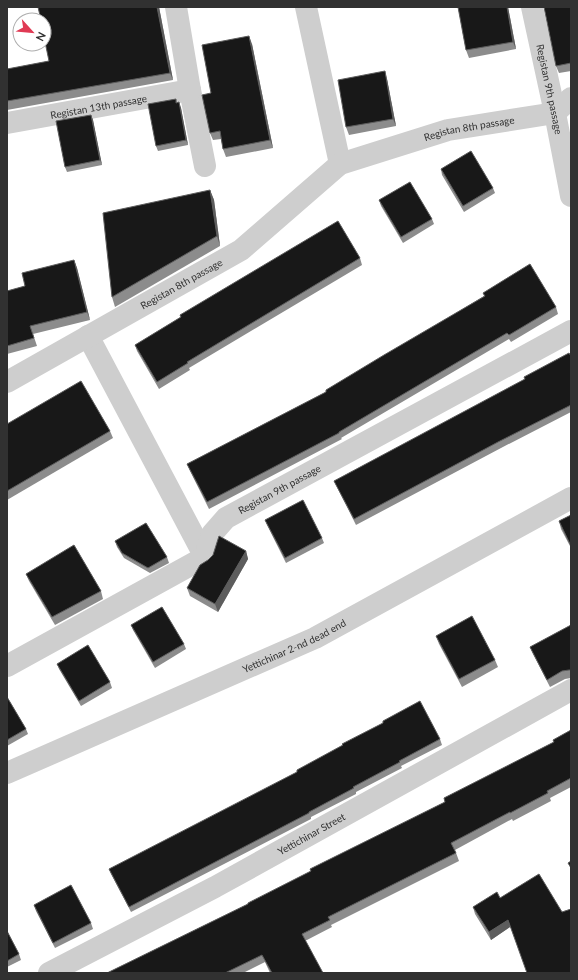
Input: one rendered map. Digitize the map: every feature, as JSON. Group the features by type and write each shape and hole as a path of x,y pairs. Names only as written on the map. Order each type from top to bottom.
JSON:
{"street":[{"path":"176,7 190,90 206,166"},
{"path":"306,7 340,164"},
{"name":"Registan 9th passage","path":"532,7 571,196"},
{"name":"Registan 13th passage","path":"7,123 190,90"},
{"path":"555,113 571,98"},
{"name":"Registan 8th passage","path":"7,382 241,250 340,164 448,130 555,113"},
{"name":"Registan 9th passage","path":"205,557 212,534 226,518 571,331"},
{"path":"7,666 205,557 88,336"},
{"name":"Yettichinаr 2-nd dead end","path":"7,773 315,638 571,498"},
{"name":"Yettichinаr Street","path":"49,973 215,887 571,690"}],"building":[{"path":"38,7 157,7 170,73 7,101 7,69 49,61 47,52 52,52 52,12 39,12"},
{"path":"458,7 507,7 513,42 466,50"},
{"path":"544,7 571,7 571,63 556,66"},
{"path":"249,36 270,140 223,149 220,131 210,133 202,95 211,93 202,45"},
{"path":"385,71 393,119 346,127 338,80"},
{"path":"176,99 176,103 179,102 186,140 156,146 148,104"},
{"path":"91,115 100,160 65,167 56,121"},
{"path":"471,151 493,188 463,206 441,169"},
{"path":"410,182 432,219 401,237 379,200"},
{"path":"210,190 217,236 112,297 103,213"},
{"path":"338,221 360,258 187,362 188,363 157,382 135,345 181,317 180,315"},
{"path":"74,260 87,312 30,326 34,338 7,346 7,291 25,286 22,273"},
{"path":"530,264 556,307 509,335 507,333 339,433 207,502 187,464 326,392 326,390 485,296 483,293"},
{"path":"569,353 571,356 571,405 354,519 334,481 525,379 524,377"},
{"path":"81,381 110,431 7,491 7,424"},
{"path":"303,500 322,538 285,558 265,520"},
{"path":"571,515 571,546 559,521"},
{"path":"146,523 167,557 148,568 122,553 115,541"},
{"path":"219,536 246,551 215,604 187,588 200,565 213,555"},
{"path":"74,545 101,591 52,617 26,574"},
{"path":"162,607 184,644 153,662 131,625"},
{"path":"472,616 495,660 459,679 436,636"},
{"path":"571,625 571,670 562,671 547,680 530,647"},
{"path":"88,645 110,682 79,701 57,664"},
{"path":"7,697 26,729 7,740"},
{"path":"420,701 440,739 309,813 129,907 109,869 297,772 297,770 343,745 342,744 383,723 383,721"},
{"path":"571,730 571,778 547,791 548,793 451,843 456,853 328,917 330,920 302,934 323,973 272,973 262,955 225,973 107,973 248,904 311,871 310,869 445,802 444,798 554,742 553,740"},
{"path":"571,861 571,868 568,863"},
{"path":"539,874 562,912 571,909 571,973 527,973 508,920 489,932 473,907 497,892 500,898"},
{"path":"71,885 91,923 53,943 34,905"},
{"path":"7,931 19,954 7,961"}]}
